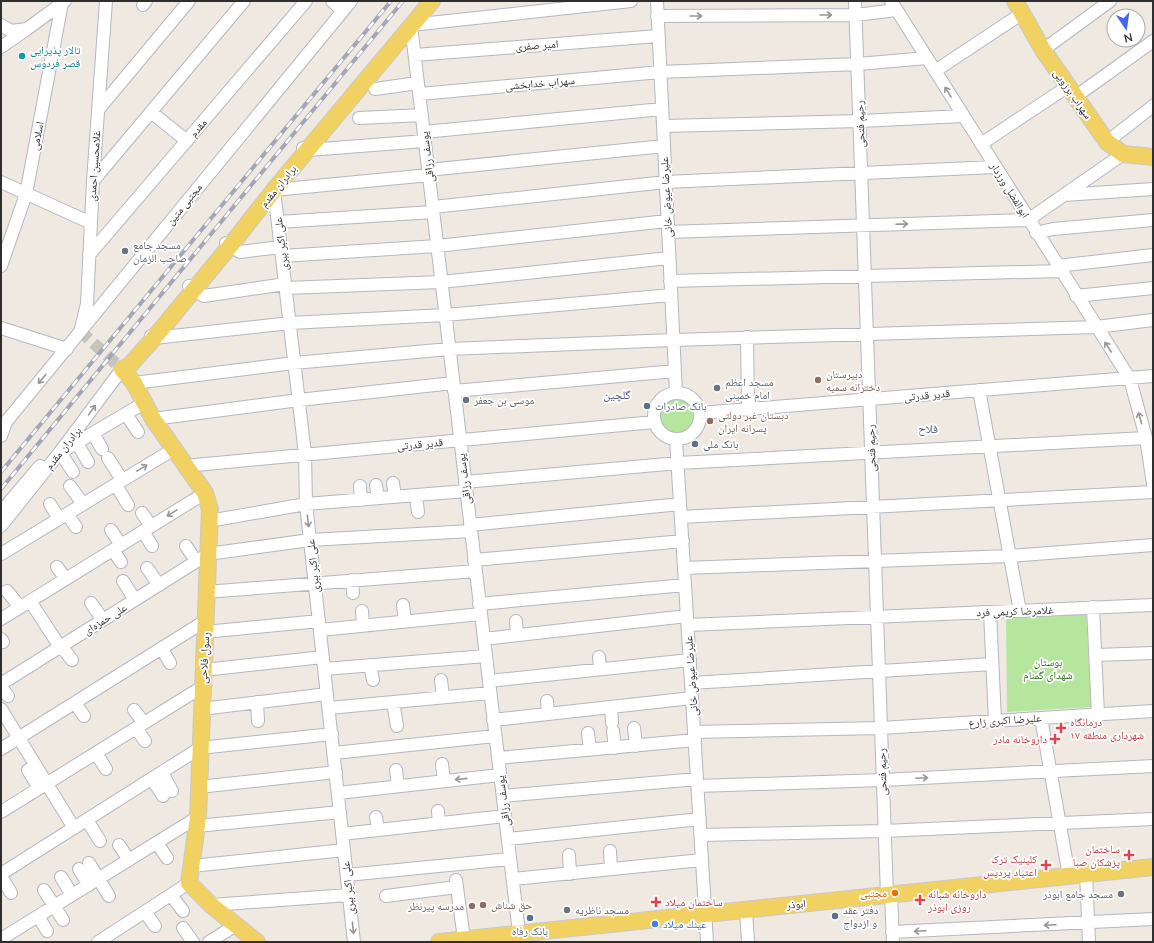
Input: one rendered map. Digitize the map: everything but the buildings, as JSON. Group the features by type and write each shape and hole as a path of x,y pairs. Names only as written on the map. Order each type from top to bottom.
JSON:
{"main road":[{"name":"برادران مقدم","path":"122,369 129,366 151,336 410,23 426,1"},
{"name":"برادران مقدم","path":"410,23 432,1"},
{"name":"سهراب برزویی","path":"1017,5 1043,50 1071,92 1107,142 1123,154"},
{"path":"1123,154 1153,157"},
{"name":"رسول فلاحی","path":"122,369 134,383 153,419 185,466 205,492 210,509 202,558 206,592 198,822 189,883"},
{"name":"ابوذر","path":"438,942 1153,867"},
{"path":"189,883 211,905 257,942"}],"street":[{"name":"غلامحسین احمدی","path":"80,331 87,304 93,181 106,1"},
{"path":"98,110 189,1"},
{"path":"93,181 244,1"},
{"name":"مقدم","path":"89,255 306,1"},
{"path":"332,1 343,11"},
{"name":"مجتبی متین","path":"3,424 67,349 80,331 351,1"},
{"path":"410,23 630,1"},
{"name":"علیرضا عیوض خانی","path":"657,1 676,393"},
{"name":"رحیم فتحی","path":"856,1 884,831 893,937"},
{"path":"1043,50 1110,1"},
{"path":"1,47 64,2"},
{"name":"اسلامی","path":"1,266 26,194 64,2"},
{"path":"658,16 856,15 893,5"},
{"name":"ابوالفضل ورزدار","path":"893,5 1036,233 1130,379 1151,460 1153,484"},
{"path":"935,71 1017,5"},
{"name":"یوسف رزاقی","path":"410,23 519,934"},
{"path":"1,25 11,31 27,29"},
{"name":"امیر صفری","path":"415,55 658,36"},
{"path":"981,144 1071,92 1153,41"},
{"name":"سهراب خدابخشی","path":"375,89 419,89 660,72 858,64 926,58"},
{"path":"1107,142 1153,106"},
{"path":"306,149 662,109"},
{"path":"151,112 187,141"},
{"path":"359,118 422,115"},
{"path":"663,126 860,121 963,116"},
{"path":"273,188 664,146"},
{"path":"228,244 240,252 282,252 437,246 668,226 863,225 1028,220 1123,154"},
{"path":"278,222 433,210 666,182 995,167"},
{"path":"1,182 91,223"},
{"name":"علی اکبر ببری","path":"273,188 282,252 305,454 306,504 354,942"},
{"path":"1063,196 1153,189"},
{"path":"1036,233 1053,229 1153,220"},
{"path":"670,281 865,277 1059,268 1153,255"},
{"path":"192,288 204,296 286,286 441,282 669,258"},
{"path":"1076,296 1153,288"},
{"path":"151,336 290,323 445,314 671,295"},
{"path":"134,383 294,363 449,349 748,337 1096,327 1153,320"},
{"path":"1,328 67,349"},
{"path":"748,337 748,409"},
{"name":"برادران مقدم","path":"1,526 60,452 122,369"},
{"path":"153,419 299,400 675,371"},
{"name":"قدیر قدرتی","path":"700,413 1153,376"},
{"path":"979,390 1020,611"},
{"path":"676,393 689,396 694,400 700,413 700,420 694,431 683,438 676,439 662,434 654,422 655,408 658,402 669,394 676,393"},
{"path":"1,512 40,466 60,452 144,403"},
{"path":"126,414 138,432"},
{"name":"قدیر قدرتی","path":"185,466 654,422"},
{"path":"1,436 3,424"},
{"path":"93,434 105,453 128,505"},
{"path":"209,521 306,504 416,495 465,486 678,463 1146,438"},
{"name":"علیرضا عیوض خانی","path":"676,439 707,942"},
{"path":"77,443 88,462"},
{"path":"1,554 41,524 74,515 96,491 119,483 174,449"},
{"path":"60,452 73,472"},
{"path":"393,483 395,497"},
{"path":"376,485 378,498"},
{"path":"70,486 74,515"},
{"path":"360,486 361,500"},
{"path":"1,619 56,585 86,559 117,547 205,492"},
{"path":"681,517 1153,492"},
{"path":"416,495 418,512"},
{"path":"50,504 74,515"},
{"path":"186,546 202,558 310,540 391,530 470,528 680,504"},
{"path":"142,512 152,546"},
{"path":"111,530 121,562"},
{"path":"206,592 352,580 386,573 475,566 683,541"},
{"path":"684,568 1010,556 1153,545"},
{"name":"علی حمزه‌ای","path":"3,689 60,646 202,558"},
{"path":"56,585 57,567"},
{"path":"147,568 159,585"},
{"path":"352,580 353,593"},
{"path":"123,581 135,600"},
{"path":"1,749 162,649 205,627 320,625 363,626 480,609 514,612 685,585"},
{"path":"8,591 25,604 72,660"},
{"path":"92,603 103,620"},
{"path":"403,605 405,621"},
{"name":"غلامرضا کریمی فرد","path":"484,639 517,634 537,626 877,617 1153,605"},
{"path":"1093,607 1098,715"},
{"path":"362,611 363,626"},
{"path":"514,612 517,634"},
{"path":"990,612 995,721"},
{"path":"162,649 170,663"},
{"path":"1096,656 1153,653"},
{"path":"324,669 486,656"},
{"path":"204,670 323,657"},
{"path":"329,708 443,697 580,665 642,658 690,660"},
{"path":"691,684 879,670 992,664"},
{"path":"370,665 373,680"},
{"path":"441,680 443,697"},
{"path":"1,812 202,687"},
{"path":"201,709 327,694"},
{"path":"494,720 692,698"},
{"path":"547,701 548,714"},
{"path":"257,702 258,721"},
{"path":"394,702 397,726"},
{"path":"75,703 84,716"},
{"path":"611,707 615,748"},
{"path":"1,709 19,738 43,786"},
{"path":"134,710 145,741"},
{"name":"علیرضا اکبری زارع","path":"498,758 636,746 695,736 881,728 1153,711"},
{"path":"1041,718 1069,876"},
{"path":"634,728 636,746"},
{"path":"588,733 590,750"},
{"path":"11,893 1,875 200,748 332,734"},
{"path":"334,753 495,736"},
{"path":"96,753 106,769"},
{"path":"442,764 444,781"},
{"path":"503,796 698,782 883,780 1153,766"},
{"path":"28,770 43,786 74,828"},
{"path":"396,770 398,786"},
{"path":"199,787 336,772"},
{"path":"338,792 500,775"},
{"path":"157,776 167,794"},
{"path":"1,939 157,843 198,822 340,812"},
{"path":"342,834 378,830 439,817 505,816"},
{"path":"376,817 378,830"},
{"path":"508,839 700,819"},
{"path":"701,834 884,831 1153,819"},
{"path":"87,820 100,841"},
{"path":"157,843 167,858"},
{"path":"119,845 129,860"},
{"path":"192,866 344,850"},
{"path":"610,851 611,870"},
{"path":"570,855 570,874"},
{"path":"347,875 510,859"},
{"path":"513,880 702,860"},
{"path":"84,866 94,882 109,896"},
{"path":"1086,874 1090,942"},
{"path":"61,877 72,895"},
{"path":"107,940 145,912 189,883"},
{"path":"386,896 457,883 464,939"},
{"path":"44,890 63,920"},
{"path":"171,895 183,911"},
{"path":"211,905 349,895"},
{"path":"746,910 748,942"},
{"path":"145,912 155,926"},
{"path":"38,916 47,931"},
{"path":"893,937 1153,919"},
{"path":"215,941 236,925"},
{"path":"184,928 193,942"}],"green space":[{"path":"673,397 681,397 688,400 693,405 696,416 693,427 688,432 681,435 673,435 666,432 661,427 658,420 658,412 661,405 666,400"},
{"name":"بوستان شهدای گمنام","path":"1086,610 1091,707 1007,712 1006,613"}],"tunnel":[{"path":"80,331 122,369"}],"railway":[{"path":"1,472 391,1"},
{"path":"1,489 403,1"}],"place":[{"name":"تالار پذیرایی قصر فردوس","path":"22,56"},
{"name":"مسجد جامع صاحب الزمان","path":"125,251"},
{"name":"دبیرستان دخترانه سمیه","path":"818,380"},
{"name":"مسجد اعظم امام خمینی","path":"717,388"},
{"name":"موسی بن جعفر","path":"466,400"},
{"name":"بانک صادرات","path":"647,406"},
{"name":"دبستان غبر دولتی پسرانه ایران","path":"710,421"},
{"name":"بانک ملی","path":"695,444"},
{"name":"درمانگاه شهرداری منطقه ۱۷","path":"1061,728"},
{"name":"داروخانه مادر","path":"1055,739"},
{"name":"ساختمان پزشکان صبا","path":"1129,855"},
{"name":"کلینیک ترک اعتیاد پردیس","path":"1046,865"},
{"name":"مجتبی","path":"895,893"},
{"name":"مسجد جامع ابوذر","path":"1121,894"},
{"name":"داروخانه شبانه روزی ابوذر","path":"920,900"},
{"name":"ساختمان میلاد","path":"656,902"},
{"name":"حق شناش","path":"483,905"},
{"name":"مدرسه پیرنظر","path":"472,906"},
{"name":"مسجد ناظریه","path":"567,910"},
{"name":"دفتر عقد و ازدواج","path":"835,916"},
{"name":"بانک رفاه","path":"530,918"},
{"name":"عينك ميلاد","path":"655,924"}],"district":[{"name":"گلچین","path":"617,395"},
{"name":"فلاح","path":"928,429"}]}
